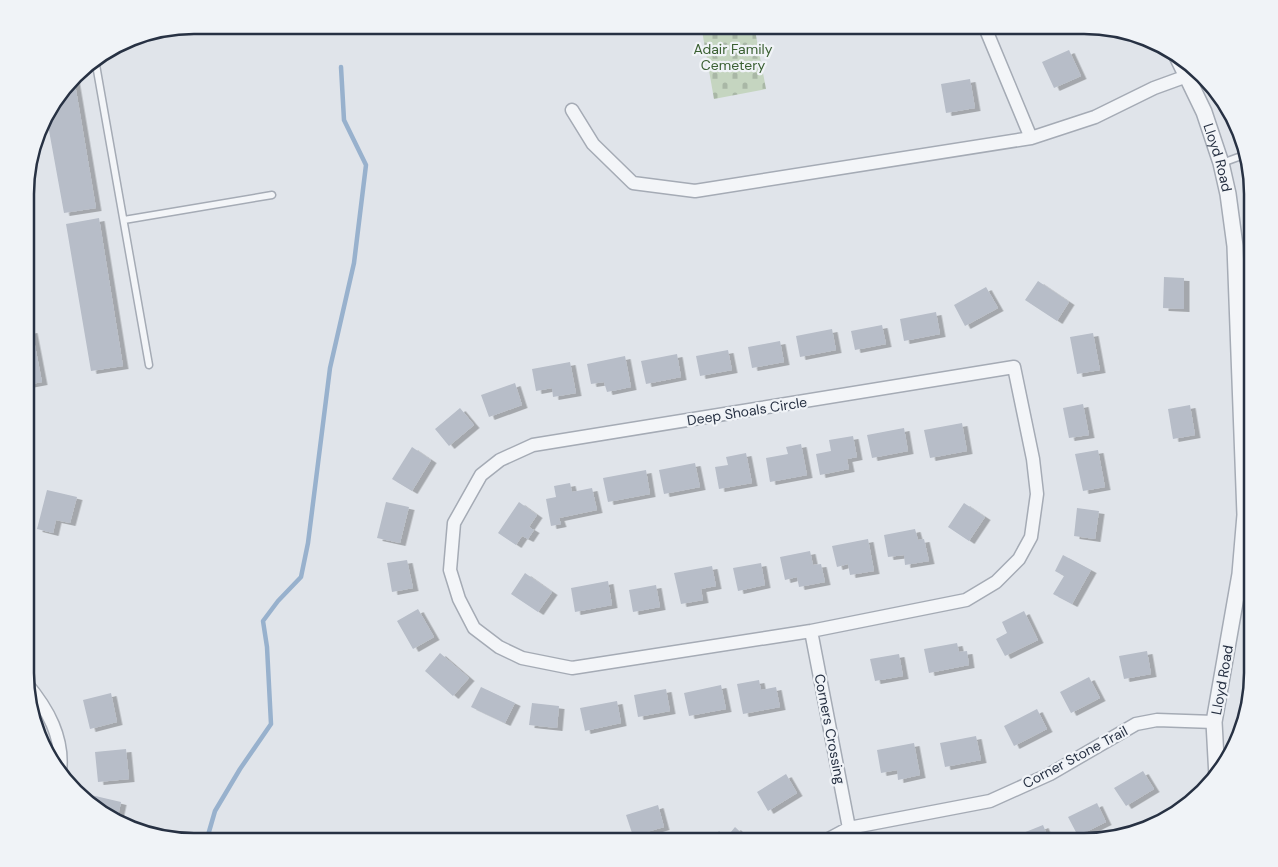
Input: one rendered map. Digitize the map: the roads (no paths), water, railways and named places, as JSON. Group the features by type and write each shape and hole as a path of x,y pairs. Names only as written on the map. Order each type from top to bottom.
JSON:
{"street":[{"path":"988,34 1032,138"},
{"path":"572,110 593,144 633,182 695,191 1032,138 1095,117 1154,88 1182,67"},
{"name":"Lloyd Road","path":"1187,71 1204,112 1228,194 1244,339"},
{"name":"Deep Shoals Circle","path":"1014,367 1033,459 1037,494 1031,537 1019,559 996,582 966,600 811,631 572,668 522,658 499,647 474,628 470,621 459,599 450,570 454,523 481,476 500,460 533,445 1014,367"},
{"name":"Lloyd Road","path":"1216,764 1214,722 1240,574 1244,515"},
{"name":"Corners Crossing","path":"811,631 849,828"},
{"path":"36,696 53,724 61,752 61,761"},
{"name":"Corner Stone Trail","path":"840,833 849,828 990,801 1050,774 1136,724 1157,720 1214,722"}],"lane":[{"path":"97,66 149,365"},
{"path":"1220,163 1240,156"},
{"path":"124,220 272,195"}],"waterway":[{"path":"209,833 215,811 240,769 271,724 267,647 263,621 278,601 301,577 308,543 330,368 354,263 366,165 344,120 341,67"}],"park label":[{"name":"Adair Family Cemetery","path":"733,58"}]}
